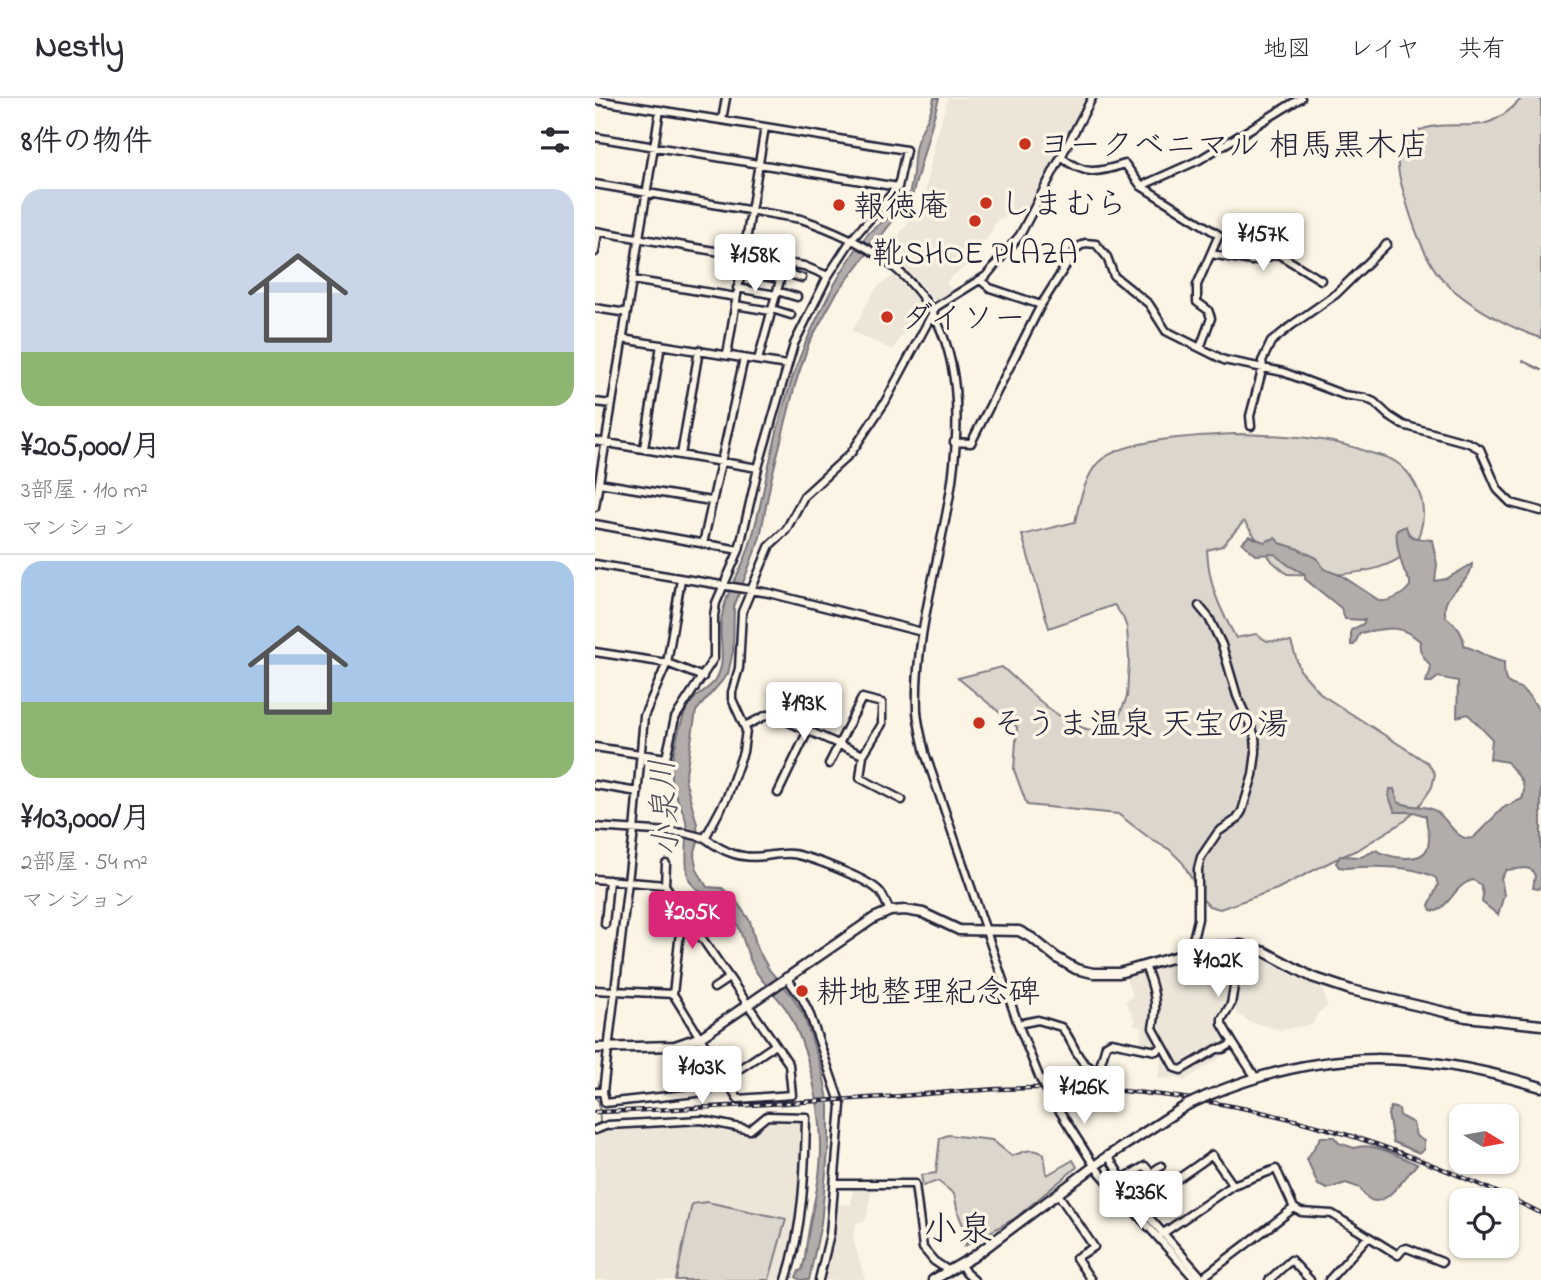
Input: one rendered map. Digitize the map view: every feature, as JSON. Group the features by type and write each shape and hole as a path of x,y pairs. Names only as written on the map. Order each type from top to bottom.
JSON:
{"main road":[{"path":"595,1048 675,1046 701,1037 874,918 890,911 914,911 959,930 1019,931 1076,969 1093,973 1119,973 1213,946 1241,945 1265,952 1312,977 1351,990 1466,1017 1541,1025"},
{"path":"933,1280 961,1265 1108,1156 1187,1105 1256,1078 1312,1065 1372,1059 1408,1059 1465,1066 1541,1087"}],"street":[{"path":"722,120 726,98"},
{"path":"704,838 726,797 739,763 747,730 732,699 732,692 740,668 742,612 770,545 786,530 804,496 851,453 885,402 942,301 980,281 1020,235 1092,98"},
{"path":"1141,186 1199,160 1301,98"},
{"path":"595,100 907,150 898,187 828,276 795,344 758,468 739,550 723,586 714,616 714,658 675,718 666,758 595,747"},
{"path":"595,507 660,110"},
{"path":"726,355 765,127"},
{"path":"595,137 898,187"},
{"path":"1061,157 1076,169 1091,172 1125,164 1141,186 1219,235 1195,295 1197,302 1208,310 1211,317 1200,348"},
{"path":"595,184 801,219 855,241 878,255 914,286 934,312 945,337 957,392 952,480 922,632 917,681 917,715 925,753 1018,1024 1040,1079 1095,1167 1201,1279"},
{"path":"595,252 597,231 785,262 828,276"},
{"path":"954,442 971,443 1041,305 1077,248 1085,243 1096,244 1107,257 1114,276 1149,304 1166,331 1224,360 1283,372 1344,395 1374,402 1403,425 1469,443 1481,449 1498,490 1511,503 1541,511"},
{"path":"1251,426 1250,416 1263,367 1262,361 1271,342 1336,294 1387,244"},
{"path":"1210,254 1252,261 1278,254 1321,280"},
{"path":"758,360 785,262"},
{"path":"740,272 802,278"},
{"path":"632,280 790,315"},
{"path":"980,281 990,288 1041,305"},
{"path":"737,288 797,297"},
{"path":"595,308 627,313"},
{"path":"622,338 787,365"},
{"path":"644,448 661,345"},
{"path":"681,455 699,350"},
{"path":"703,544 744,358"},
{"path":"595,402 612,404"},
{"path":"595,441 758,468"},
{"path":"599,483 711,501"},
{"path":"595,524 739,550"},
{"path":"595,564 801,600 922,632"},
{"path":"681,579 667,663 644,716 634,831 603,1092 605,1104 705,1092 775,1045"},
{"path":"1191,952 1198,919 1198,869 1201,857 1218,832 1237,819 1242,811 1253,775 1256,752 1255,736 1237,696 1222,645 1209,618 1199,606"},
{"path":"595,652 667,663 703,677"},
{"path":"778,793 827,691"},
{"path":"829,764 862,698 881,703 882,724 863,755 860,778 902,800"},
{"path":"745,726 767,715 775,716 863,755"},
{"path":"595,785 638,792"},
{"path":"595,827 685,833 704,838 734,856 751,858 788,853 808,856 879,891 890,911"},
{"path":"666,864 665,885 690,923 789,1064 792,1095 738,1100 673,994 680,932 690,923 710,909"},
{"path":"595,879 665,885"},
{"path":"605,924 609,880"},
{"path":"1241,945 1231,1004 1222,1024 1256,1078"},
{"path":"1145,966 1155,994 1156,1014 1153,1028 1175,1068 1181,1070 1233,1043"},
{"path":"714,988 729,978"},
{"path":"784,978 806,1005 841,1105 829,1234 819,1280"},
{"path":"595,990 673,994"},
{"path":"1018,1024 1038,1020 1061,1027 1080,1059 1092,1069 1099,1070 1106,1045 1111,1042 1156,1052 1162,1047"},
{"path":"595,1092 603,1092"},
{"path":"595,1130 608,1125 702,1120 750,1130 767,1116 806,1117 805,1183 801,1222 786,1280"},
{"path":"1139,1206 1212,1155 1233,1185"},
{"path":"1108,1156 1139,1206 1201,1279"},
{"path":"1111,1185 1145,1166 1151,1173 1161,1166"},
{"path":"1162,1234 1233,1185 1276,1169 1294,1209 1332,1214 1398,1255 1407,1248 1442,1262"},
{"path":"835,1184 915,1184 923,1248 935,1261 950,1271"},
{"path":"1058,1194 1094,1247 1076,1258 1091,1280"},
{"path":"1201,1279 1294,1209"},
{"path":"1329,1280 1368,1237"},
{"path":"1269,1280 1291,1260 1310,1280"},
{"path":"961,1265 974,1280"}],"shaded area":[{"path":"934,98 939,98 912,196 836,294 809,343 795,385 771,480 760,537 734,607 733,651 728,674 696,711 685,779 697,824 698,841 694,856 697,870 707,887 722,888 734,898 750,921 757,948 770,971 791,994 804,1016 823,1074 829,1105 829,1141 821,1223 809,1280 800,1280 796,1277 802,1270 805,1258 818,1182 821,1142 817,1099 807,1057 784,1005 754,968 733,917 724,906 696,888 689,879 686,865 686,821 675,795 671,771 677,738 688,706 714,682 719,673 722,661 723,612 745,559 757,520 781,415 798,362 824,305 851,257 867,235 895,213 908,196 916,145 931,112"},
{"path":"948,98 1086,98 1032,207 997,220 987,239 970,248 976,257 946,282 952,291 936,303 903,266 909,261 893,241 916,214 925,193 936,138"},
{"path":"1522,98 1541,98 1541,338 1496,319 1465,299 1440,277 1419,238 1398,169 1401,148 1410,136 1418,131 1435,126 1483,124 1504,114"},
{"name":"ダイソー","path":"894,275 918,301 910,324 892,350 852,331 876,288"},
{"path":"1234,434 1304,438 1354,447 1393,460 1407,472 1415,484 1423,512 1419,534 1409,551 1393,562 1373,569 1329,575 1287,574 1272,561 1244,521 1222,546 1207,550 1216,596 1236,638 1256,634 1267,641 1291,642 1300,670 1322,695 1428,763 1435,774 1432,787 1406,820 1359,849 1277,889 1220,909 1209,906 1203,900 1183,863 1169,849 1152,840 1118,814 1027,805 1014,770 1017,727 958,678 1002,667 1066,720 1096,731 1112,732 1127,697 1129,659 1127,628 1123,617 1114,605 1049,628 1022,535 1075,522 1080,500 1095,466 1121,449 1160,440"},
{"path":"1406,526 1412,536 1432,540 1437,564 1435,581 1446,579 1472,564 1466,578 1450,595 1445,609 1446,617 1459,630 1464,646 1504,662 1507,682 1528,694 1541,711 1541,886 1538,889 1533,888 1535,876 1532,870 1506,870 1501,878 1504,895 1498,915 1482,902 1481,885 1473,880 1462,885 1437,911 1431,910 1429,905 1438,885 1436,878 1404,869 1345,868 1336,863 1340,856 1361,857 1376,850 1395,857 1411,858 1423,854 1427,849 1429,837 1426,816 1414,812 1395,812 1389,797 1390,789 1394,789 1398,802 1432,809 1457,834 1473,838 1504,807 1522,799 1523,783 1507,762 1490,759 1492,739 1468,714 1457,717 1458,681 1438,677 1432,682 1426,682 1431,668 1421,652 1420,641 1405,631 1391,628 1360,633 1354,645 1351,645 1351,630 1365,620 1345,619 1341,608 1305,579 1305,574 1275,554 1256,555 1242,543 1249,536 1264,542 1275,538 1280,543 1317,558 1324,569 1342,576 1384,601 1397,597 1410,586 1397,541 1397,530"},
{"path":"1233,953 1262,956 1277,963 1294,977 1323,989 1327,1007 1317,1014 1313,1024 1282,1030 1250,1022 1237,1014 1237,1009 1226,1021 1239,1045 1184,1081 1177,1077 1158,1079 1163,1052 1159,1046 1155,1049 1139,1045 1143,1028 1134,1025 1135,1020 1125,1002 1133,996 1125,977 1175,961"},
{"path":"1391,1107 1399,1109 1400,1116 1413,1123 1416,1136 1424,1141 1424,1150 1419,1153 1393,1142 1388,1114"},
{"path":"772,1118 804,1122 797,1218 782,1280 595,1280 595,1133 610,1127 702,1123 752,1133"},
{"path":"948,1135 992,1140 1012,1156 1028,1150 1040,1152 1044,1154 1047,1175 1073,1160 1077,1167 1014,1219 965,1246 967,1235 954,1194 938,1181 923,1186 921,1175 936,1173 940,1138"},
{"path":"1321,1137 1334,1137 1339,1143 1354,1148 1378,1148 1417,1164 1397,1188 1382,1200 1374,1201 1360,1188 1346,1183 1327,1189 1318,1185 1307,1159"},
{"path":"872,1186 866,1220 856,1223 853,1239 865,1280 822,1280 837,1204 851,1205 853,1187"},
{"path":"707,1202 786,1219 769,1280 676,1280 692,1204"}],"waterway":[{"path":"1523,361 1541,370"},
{"path":"595,1097 599,1102 600,1122 595,1126"}],"railway":[{"path":"595,1112 740,1106 1017,1088 1096,1089 1156,1094 1270,1114 1325,1128 1433,1165 1541,1213"}],"place":[{"name":"ヨークベニマル 相馬黒木店","path":"1025,144"},
{"name":"しまむら","path":"986,203"},
{"name":"報徳庵","path":"839,205"},
{"name":"靴SHOE PLAZA","path":"975,221"},
{"name":"ダイソー","path":"887,317"},
{"name":"そうま温泉 天宝の湯","path":"979,723"},
{"name":"耕地整理紀念碑","path":"802,991"}],"district":[{"name":"小泉","path":"958,1228"}],"water label":[{"name":"小泉川","path":"663,808"}]}
